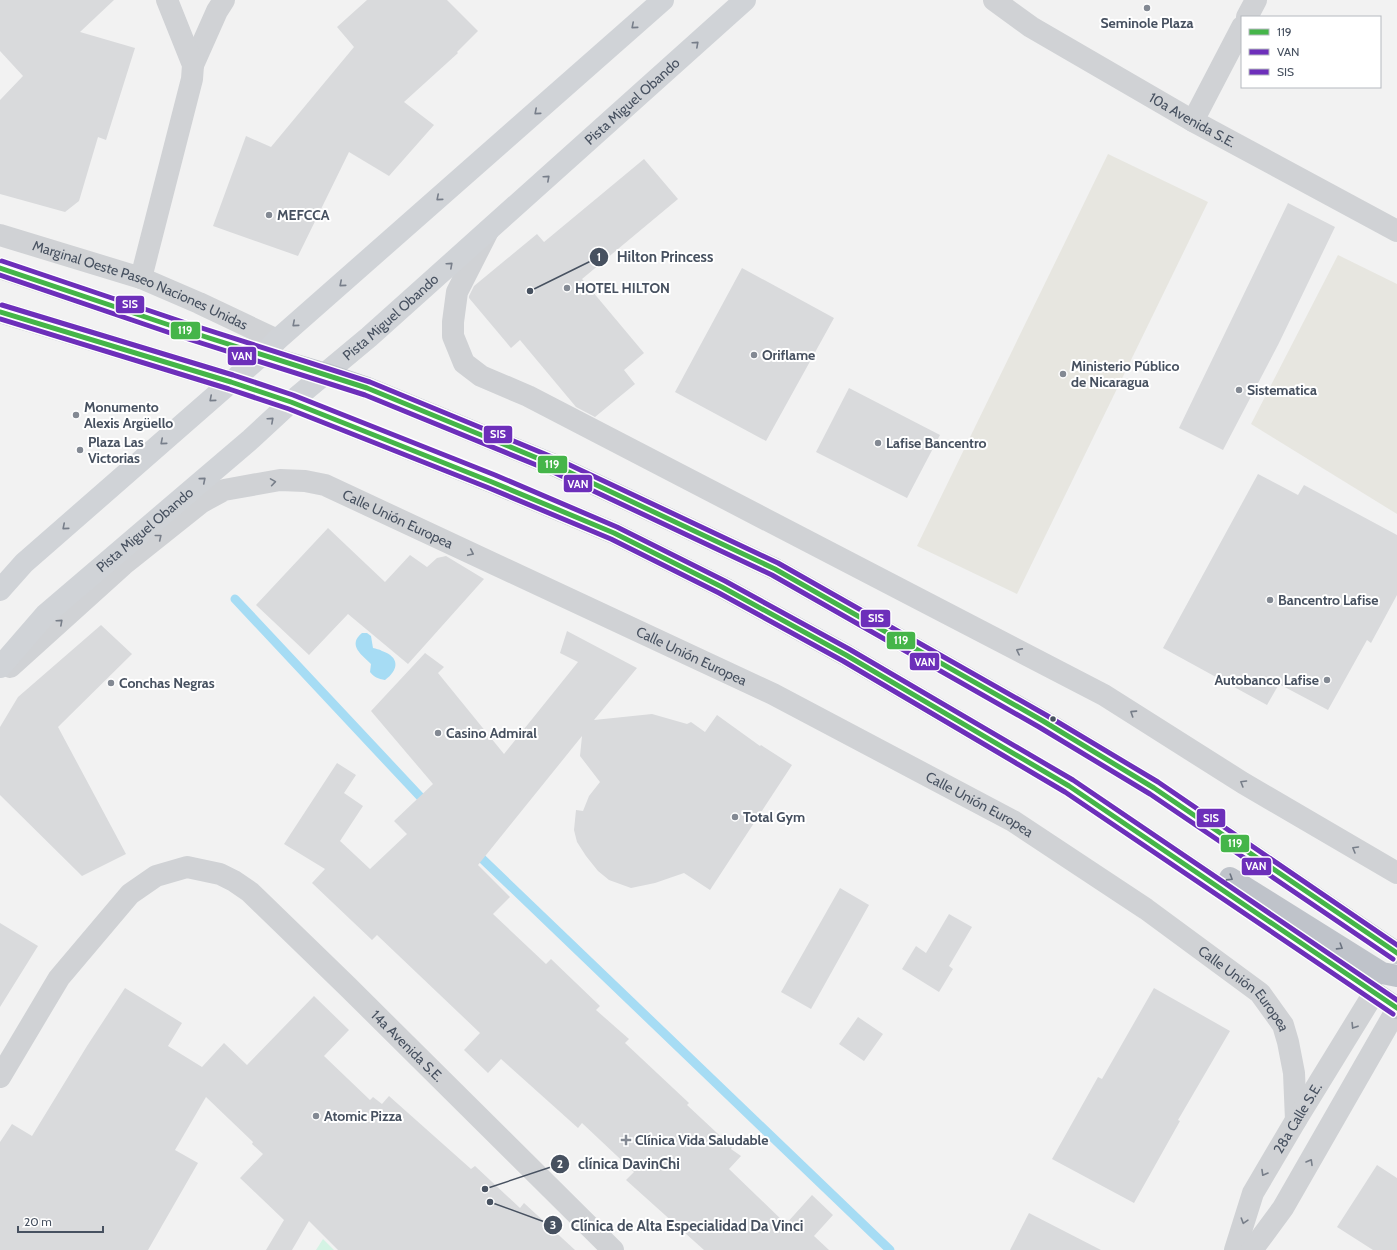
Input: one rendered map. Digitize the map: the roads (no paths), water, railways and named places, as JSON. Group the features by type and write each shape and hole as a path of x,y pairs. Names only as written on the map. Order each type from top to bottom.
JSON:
{"highway":[{"path":"0,268 262,356 326,374 368,388 554,465 775,569 1043,721 1154,788 1397,953"},
{"path":"0,312 292,402 492,482 614,533 722,587 846,655 1069,786 1397,1009"},
{"path":"1110,813 1158,832 1382,973 1397,976"},
{"path":"1374,993 1384,982 1397,980"}],"main road":[{"path":"0,590 24,563 262,356 277,340 664,0"},
{"name":"Pista Miguel Obando","path":"0,667 46,614 251,439 488,232 745,0"}],"street":[{"path":"167,0 193,65"},
{"path":"141,278 192,79 193,65 217,11 224,0"},
{"name":"10a Avenida S.E.","path":"994,0 1031,26 1193,121 1397,231"},
{"path":"1248,16 1256,0"},
{"path":"1193,121 1241,29"},
{"path":"488,232 457,292 452,322 453,336 464,363 482,376 528,396 1104,695 1243,783 1397,873"},
{"name":"Marginal Oeste Paseo Naciones Unidas","path":"0,235 141,278 199,303 277,340"},
{"name":"Calle Unión Europea","path":"0,676 123,565 202,502 224,490 280,480 305,481 325,485 773,694 1013,821 1146,909 1260,993 1283,1025 1288,1042 1294,1073 1296,1120"},
{"name":"14a Avenida S.E.","path":"0,1077 59,978 130,894 156,876 187,867 220,874 234,881 250,892 613,1250"},
{"name":"28a Calle S.E.","path":"1235,1250 1253,1193 1374,993"},
{"path":"1252,1250 1283,1208 1397,1009"}],"water":[{"path":"362,633 367,633 371,636 373,648 388,654 395,660 396,664 393,672 385,680 376,678 370,672 371,664 360,653 356,646 358,637"}],"waterway":[{"path":"235,599 428,805"},
{"path":"474,851 890,1250"}],"place":[{"name":"Seminole Plaza","path":"1147,8"},
{"name":"MEFCCA","path":"269,215"},
{"name":"HOTEL HILTON","path":"567,288"},
{"name":"Hilton Princess","path":"530,291"},
{"name":"Oriflame","path":"754,355"},
{"name":"Ministerio Público de Nicaragua","path":"1063,374"},
{"name":"Sistematica","path":"1239,390"},
{"name":"Monumento Alexis Argüello","path":"76,415"},
{"name":"Lafise Bancentro","path":"878,443"},
{"name":"Plaza Las Victorias","path":"80,450"},
{"name":"Bancentro Lafise","path":"1270,600"},
{"name":"Autobanco Lafise","path":"1327,680"},
{"name":"Conchas Negras","path":"111,683"},
{"name":"Casino Admiral","path":"438,733"},
{"name":"Total Gym","path":"735,817"},
{"name":"Atomic Pizza","path":"316,1116"},
{"name":"Clínica Vida Saludable","path":"626,1140"},
{"name":"clínica DavinChi","path":"485,1189"},
{"name":"Clínica de Alta Especialidad Da Vinci","path":"490,1202"}]}
